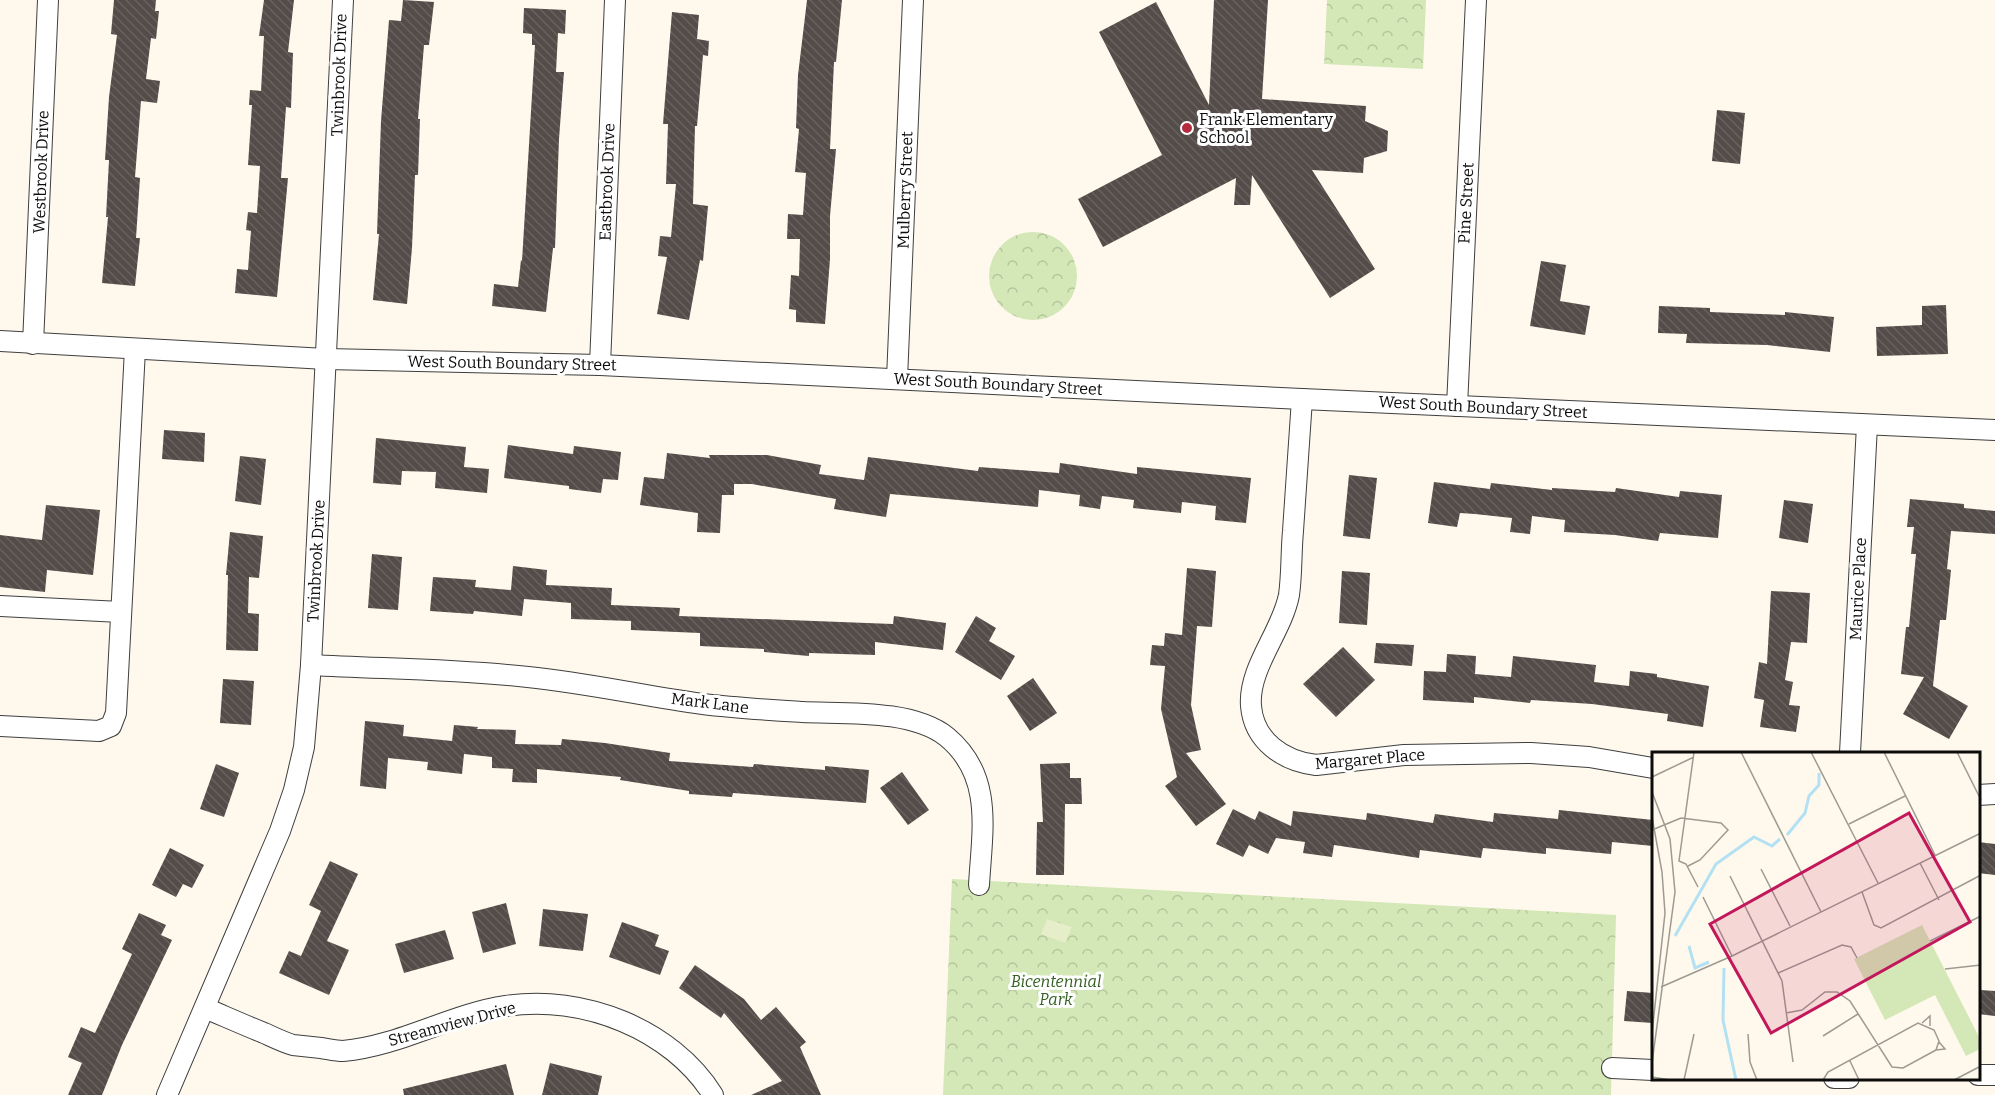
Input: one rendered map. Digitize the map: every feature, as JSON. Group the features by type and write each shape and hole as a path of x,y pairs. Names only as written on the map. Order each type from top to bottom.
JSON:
{"street":[{"name":"Westbrook Drive","path":"33,344 48,0"},
{"name":"Twinbrook Drive","path":"167,1095 280,831 294,790 304,747 311,665 343,0"},
{"name":"Eastbrook Drive","path":"600,364 615,0"},
{"name":"Mulberry Street","path":"897,379 913,0"},
{"name":"Pine Street","path":"1457,406 1476,0"},
{"name":"West South Boundary Street","path":"0,341 326,359 600,364 1995,430"},
{"path":"0,726 99,731 111,726 116,713 135,349"},
{"name":"Margaret Place","path":"1302,399 1288,595 1252,690 1251,707 1255,723 1272,748 1287,758 1316,765 1404,755 1508,752 1589,757 1652,768"},
{"name":"Maurice Place","path":"1851,752 1867,425"},
{"path":"0,606 121,612"},
{"name":"Mark Lane","path":"311,665 529,677 703,704 776,711 879,716 921,724 947,737 972,766 978,781 982,827 980,885"},
{"path":"1980,795 1995,794"},
{"name":"Streamview Drive","path":"205,1008 292,1044 342,1051 380,1044 505,1006 532,1003 588,1009 614,1017 654,1039 683,1060 704,1080 713,1095"},
{"path":"1612,1068 1652,1070"}],"green space":[{"path":"1327,0 1426,0 1423,69 1324,64"},
{"path":"1024,232 1042,232 1058,239 1070,251 1077,267 1077,285 1070,301 1058,313 1042,320 1024,320 1008,313 996,301 989,285 989,267 996,251 1008,239"},
{"name":"Bicentennial Park","path":"952,879 1616,915 1611,1095 943,1095"},
{"path":"1047,919 1072,927 1065,943 1041,934"}],"building":[{"path":"114,0 156,0 155,11 159,11 156,39 151,38 146,79 160,81 157,103 141,101 135,177 140,178 136,238 140,238 135,286 102,283 108,217 106,217 109,160 105,160 109,97 117,35 111,34"},
{"path":"264,0 294,0 288,52 293,53 291,108 286,107 281,178 288,178 277,297 235,293 237,269 248,270 251,231 246,230 248,212 257,213 260,166 248,165 252,105 249,105 250,90 261,91 264,36 259,36"},
{"path":"403,0 434,2 429,45 424,45 418,119 420,119 418,175 415,175 407,304 373,300 379,234 377,234 381,121 389,20 401,21"},
{"path":"807,0 842,0 836,62 834,62 830,149 836,149 825,324 796,322 796,310 789,309 791,275 799,276 800,239 787,239 788,214 803,215 806,173 795,172 799,129 796,128 798,75"},
{"name":"Frank Elementary School","path":"1214,0 1268,0 1262,99 1366,106 1365,121 1388,131 1387,151 1364,158 1363,173 1312,170 1375,269 1330,298 1252,175 1250,205 1234,205 1236,178 1103,247 1078,199 1162,155 1099,32 1156,2 1209,105"},
{"path":"524,8 566,10 565,34 558,33 556,72 564,72 555,248 553,248 546,312 492,306 494,284 518,287 522,261 535,45 532,45 532,34 523,33"},
{"path":"672,12 699,15 697,39 709,41 708,56 703,55 697,126 695,126 693,204 708,206 703,261 700,260 689,320 657,314 667,257 658,256 660,236 671,237 676,184 666,184 668,124 663,124"},
{"path":"1717,110 1745,113 1740,164 1712,161"},
{"path":"1541,261 1566,265 1560,301 1590,306 1585,335 1530,326"},
{"path":"1946,305 1948,354 1877,356 1876,327 1922,325 1922,306"},
{"path":"1659,306 1710,308 1710,312 1785,315 1785,312 1834,317 1830,352 1767,345 1686,343 1687,334 1658,333"},
{"path":"164,430 205,433 204,462 162,459"},
{"path":"376,438 466,447 464,467 489,469 487,493 435,488 436,472 402,471 401,485 373,483"},
{"path":"508,445 573,454 574,446 621,452 618,480 603,479 601,493 569,489 569,486 504,478"},
{"path":"667,453 710,458 709,455 767,455 821,465 819,474 864,480 868,457 978,471 979,467 1059,473 1060,463 1137,474 1137,467 1251,478 1246,523 1215,520 1216,506 1182,502 1181,513 1133,508 1134,500 1102,496 1100,509 1079,506 1080,495 1039,490 1038,507 890,494 886,517 834,509 836,499 752,484 734,484 734,495 722,495 720,533 697,532 698,513 640,505 644,477 664,479"},
{"path":"240,456 266,459 261,505 235,501"},
{"path":"1349,475 1377,478 1370,539 1343,536"},
{"path":"1434,482 1490,489 1491,483 1552,490 1552,488 1615,492 1616,488 1679,497 1680,491 1722,495 1718,538 1660,533 1658,541 1615,535 1564,532 1565,520 1532,516 1530,534 1510,532 1512,518 1475,514 1460,513 1457,527 1428,523"},
{"path":"1910,499 1964,504 1964,508 1995,511 1995,534 1951,531 1947,569 1951,570 1946,620 1940,620 1933,686 1968,706 1949,739 1903,714 1924,677 1901,674 1906,627 1909,627 1916,554 1911,554 1914,527 1907,527"},
{"path":"1784,500 1813,504 1808,543 1779,538"},
{"path":"46,505 100,510 93,575 47,570 45,592 0,587 0,535 42,540"},
{"path":"230,532 263,536 259,578 249,577 248,613 259,614 258,651 226,650 228,575 226,575"},
{"path":"372,554 402,557 398,610 368,608"},
{"path":"513,566 547,570 546,585 612,588 611,605 680,608 679,616 893,624 894,616 946,623 943,650 875,642 875,655 809,653 809,656 764,652 764,649 700,646 700,633 631,630 631,621 571,619 571,603 524,599 522,616 474,611 473,614 430,611 433,577 476,580 475,587 511,590"},
{"path":"1187,568 1216,571 1212,627 1197,626 1191,705 1201,750 1186,753 1226,804 1196,826 1165,786 1177,777 1161,709 1165,666 1150,665 1152,645 1164,646 1165,633 1182,635"},
{"path":"1342,571 1370,573 1367,625 1339,623"},
{"path":"1771,591 1810,593 1807,643 1791,642 1785,680 1793,682 1789,705 1800,706 1796,732 1760,727 1764,700 1754,698 1759,662 1767,664"},
{"path":"976,616 996,628 989,641 1015,656 1001,680 955,652"},
{"path":"1376,643 1414,645 1412,666 1374,663"},
{"path":"1343,647 1375,680 1336,717 1303,684"},
{"path":"1447,654 1476,656 1475,674 1511,677 1513,656 1596,665 1594,682 1629,686 1630,671 1657,674 1657,677 1709,686 1703,727 1667,721 1668,714 1592,704 1531,700 1530,703 1474,697 1474,703 1423,700 1424,671 1446,672"},
{"path":"1033,678 1057,713 1030,731 1007,696"},
{"path":"223,679 254,681 251,725 220,723"},
{"path":"365,721 404,725 403,736 452,741 454,725 478,727 477,729 516,730 515,744 561,745 562,739 605,743 670,753 669,761 753,767 754,764 825,770 825,766 869,770 866,803 733,793 732,797 689,794 689,791 620,780 621,777 537,769 537,783 512,782 513,769 492,768 492,757 464,754 462,774 427,770 428,762 388,758 386,789 360,786"},
{"path":"1070,763 1070,778 1081,778 1082,804 1065,804 1064,875 1036,875 1037,822 1043,822 1040,764"},
{"path":"216,764 239,773 224,817 200,809"},
{"path":"902,772 929,810 908,825 880,788"},
{"path":"1233,809 1255,820 1259,811 1291,826 1293,811 1366,820 1367,813 1433,823 1435,814 1493,822 1494,813 1558,819 1559,810 1652,820 1652,846 1612,842 1611,854 1546,848 1546,854 1483,848 1481,858 1420,850 1419,858 1334,845 1332,857 1303,853 1305,842 1276,838 1268,854 1249,845 1243,857 1216,844"},
{"path":"1980,842 1995,844 1995,875 1980,873"},
{"path":"170,848 204,865 192,888 183,884 176,897 152,885"},
{"path":"330,861 358,874 327,941 349,950 329,995 279,973 289,951 301,956 321,911 309,905"},
{"path":"506,903 516,944 483,953 472,912"},
{"path":"543,909 588,914 583,951 539,946"},
{"path":"139,913 166,925 161,935 172,940 122,1045 102,1095 68,1095 82,1063 68,1057 81,1027 95,1033 132,954 122,949"},
{"path":"622,922 659,935 655,946 669,951 660,975 609,957"},
{"path":"445,930 454,959 404,973 395,944"},
{"path":"695,965 744,999 761,1020 776,1007 806,1042 800,1047 821,1095 751,1095 782,1081 724,1013 721,1018 679,988"},
{"path":"1980,990 1995,991 1995,1016 1980,1014"},
{"path":"1627,991 1652,993 1652,1023 1624,1021"},
{"path":"550,1063 602,1076 598,1095 542,1095"},
{"path":"506,1064 514,1095 404,1095 403,1089"}],"place":[{"name":"Frank Elementary School","path":"1187,128"}]}
